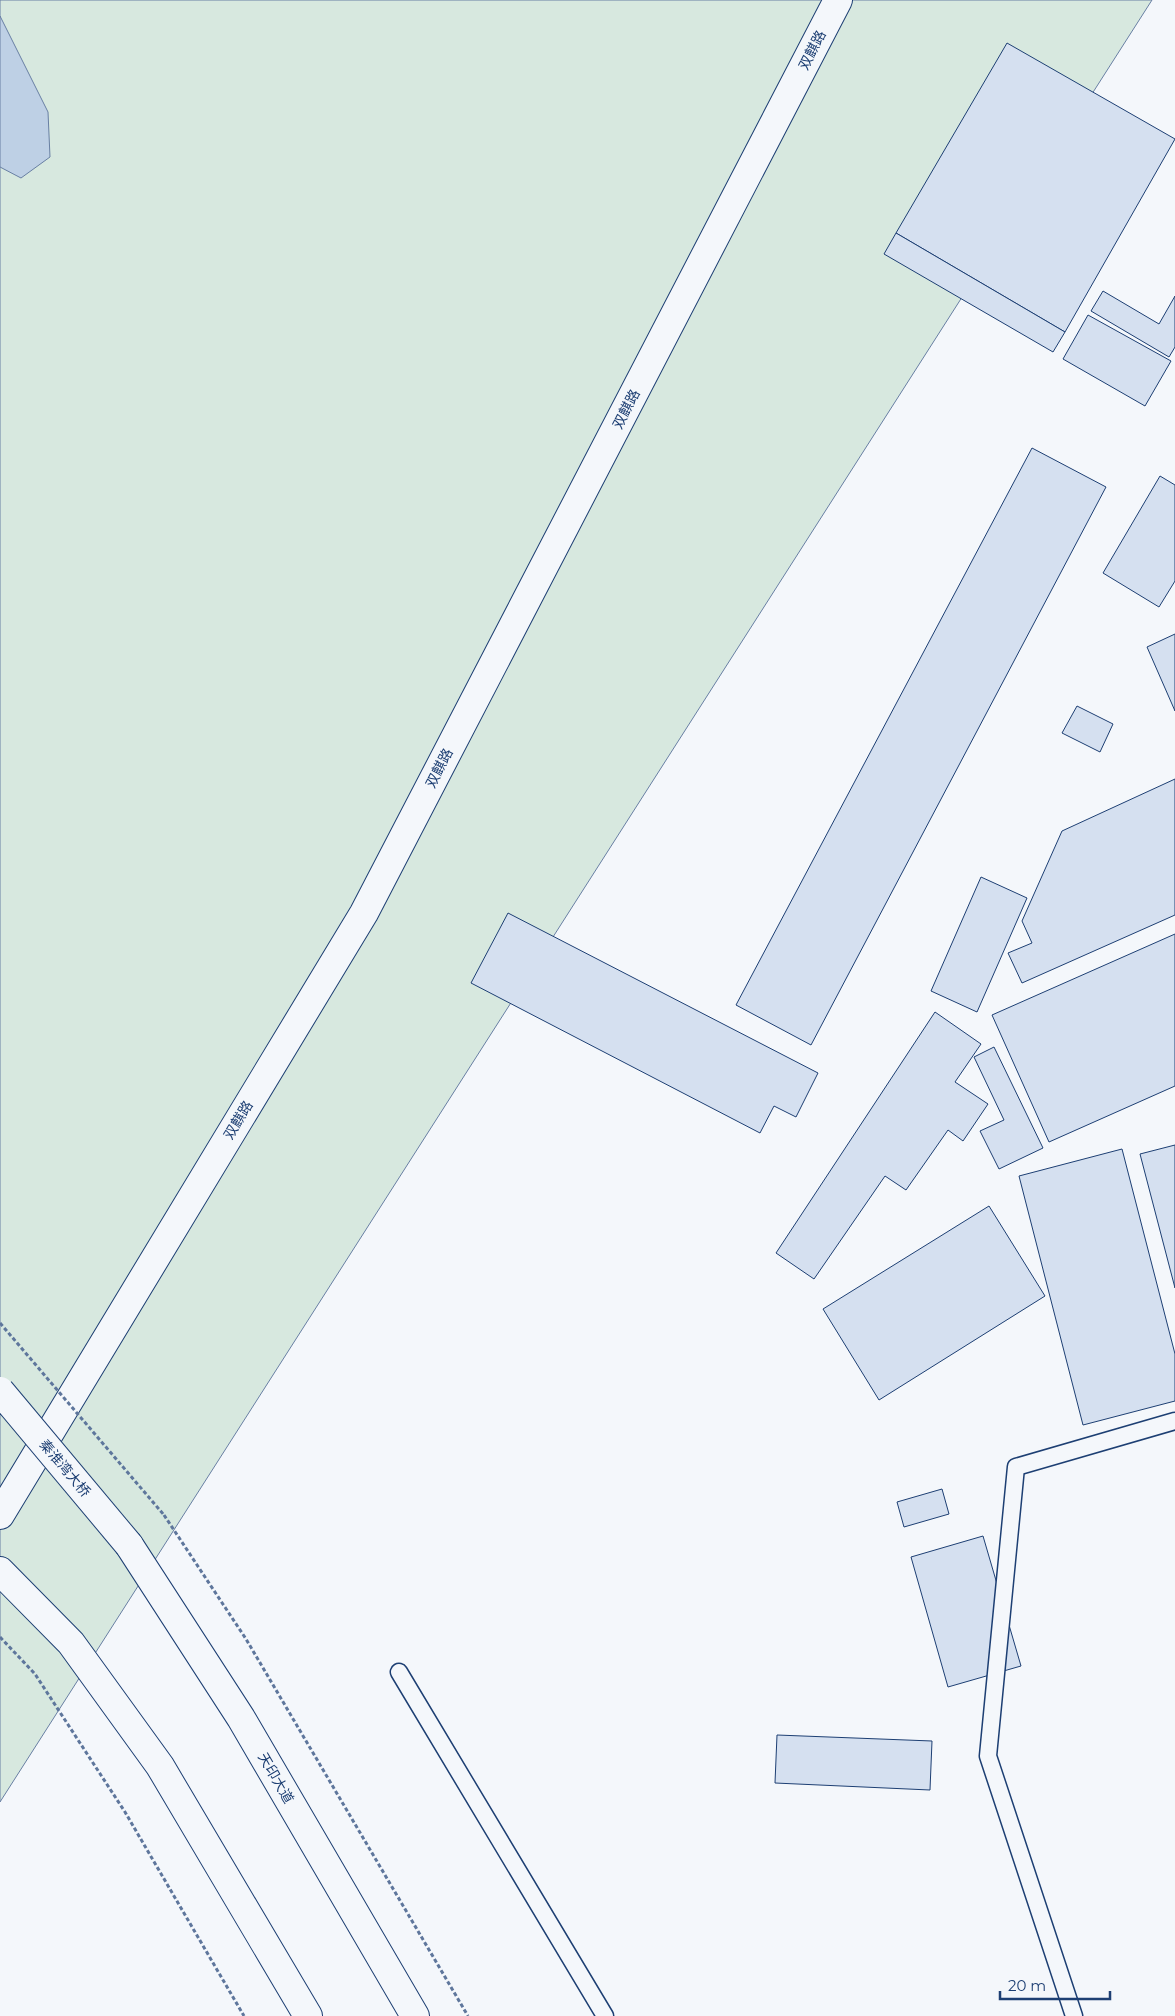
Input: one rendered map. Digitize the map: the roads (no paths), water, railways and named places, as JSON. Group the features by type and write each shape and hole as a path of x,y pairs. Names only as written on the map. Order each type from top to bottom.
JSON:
{"street":[{"name":"双麒路","path":"0,1515 364,912 838,0"},
{"name":"秦淮湾大桥","path":"0,1391 129,1545"},
{"name":"天印大道","path":"129,1545 240,1718 415,2016"},
{"path":"0,1571 70,1643 160,1766 308,2016"}],"lane":[{"path":"1074,2016 988,1756 1016,1467 1175,1421"},
{"path":"399,1672 605,2016"}],"water":[{"path":"0,16 48,112 50,157 21,178 0,167"}]}
